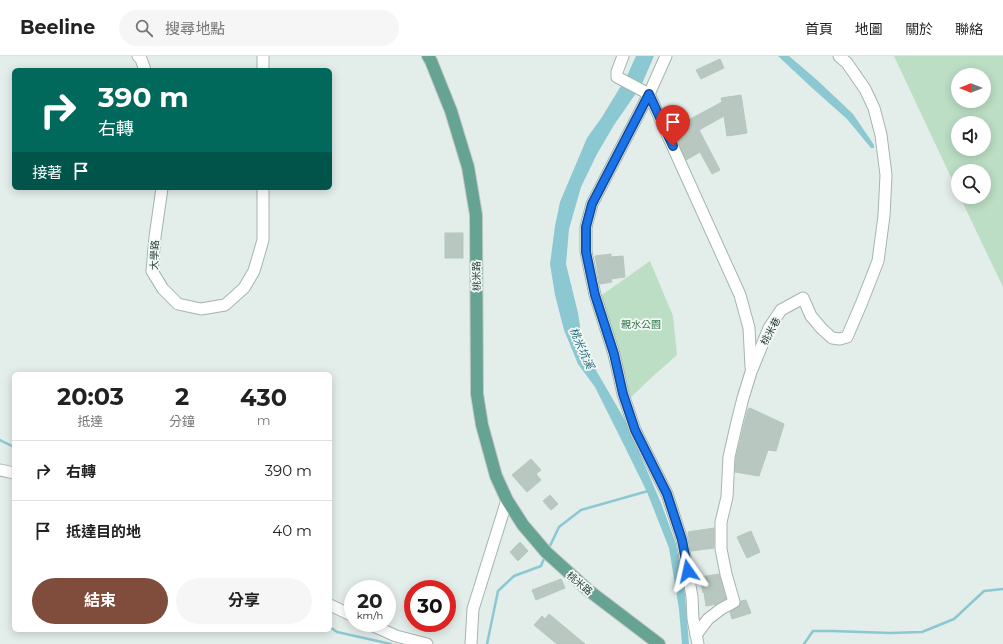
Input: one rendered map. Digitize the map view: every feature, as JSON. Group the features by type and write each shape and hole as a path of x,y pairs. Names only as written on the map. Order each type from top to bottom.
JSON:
{"main road":[{"name":"桃米路","path":"428,56 451,111 468,167 476,215 477,394 482,425 496,476 507,500 524,525 551,557 588,590 654,640"}],"street":[{"path":"138,56 141,59 144,68"},
{"path":"263,56 263,68"},
{"path":"623,56 616,72 616,77 646,93 740,295 746,312 749,328 751,372"},
{"path":"666,56 646,93 592,204 586,227 586,252 595,295 614,354 625,401 635,430 667,494 682,540 692,596 693,619 697,639"},
{"name":"桃米巷","path":"697,639 708,619 721,609 734,602 721,549 721,522 727,497 729,457 743,398 751,372 769,328 781,310 803,298 811,316 832,338 840,339 847,337 878,261 884,216 886,175 881,135 874,108 865,89 847,63 839,56"},
{"name":"大學路","path":"162,190 152,271 163,289 178,304 201,310 225,305 244,288 254,271 263,240 263,190"},
{"path":"0,470 12,473"},
{"path":"470,644 473,609 507,500"},
{"path":"332,606 344,612"},
{"path":"387,632 396,636 427,644"}],"green space":[{"path":"894,56 1003,56 1003,287 963,204 991,204 991,164 951,164 951,177"},
{"name":"親水公園","path":"650,261 673,316 677,355 627,401 599,297"}],"water":[{"name":"桃米坑溪","path":"636,56 654,56 641,86 614,125 597,154 581,187 569,229 566,264 578,313 582,339 597,372 626,422 661,503 676,544 685,595 689,644 682,644 679,609 669,548 647,492 622,441 595,387 578,364 564,330 555,295 550,264 560,202 587,138 602,117 627,76"},
{"path":"778,56 789,56 853,114 874,145 874,148 871,148 847,119"}],"building":[{"path":"720,59 724,68 701,79 696,70"},
{"path":"741,95 747,133 727,136 724,116 699,130 720,170 712,174 700,152 686,160 672,129 722,102 721,98"},
{"path":"445,233 463,233 463,258 445,258"},
{"path":"611,254 611,257 623,256 625,277 611,279 612,282 600,284 595,256"},
{"path":"750,408 784,424 776,451 768,450 759,476 735,472 736,458 748,409"},
{"path":"531,459 541,470 536,474 541,480 527,492 512,475"},
{"path":"550,495 558,504 551,510 543,501"},
{"path":"714,528 714,548 691,551 688,532"},
{"path":"751,531 760,552 747,558 737,537"},
{"path":"520,542 528,551 518,561 510,552"},
{"path":"719,574 726,599 717,604 706,606 700,577"},
{"path":"561,579 565,588 536,600 532,590"},
{"path":"746,600 751,613 732,619 730,612 739,606 741,601"},
{"path":"549,614 585,644 557,644 534,625 542,616 545,619"}],"waterway":[{"path":"0,440 12,446"},
{"path":"548,550 559,527 581,510 648,491"},
{"path":"487,644 498,591 514,576 541,566 545,556"},
{"path":"804,644 813,631 890,633 922,632 954,619 984,591 1003,589"},
{"path":"332,628 337,632 391,644"}],"route":[{"path":"673,146 649,94 592,204 586,227 586,252 595,295 614,354 623,394 635,430 667,494 682,540 688,571"}]}
